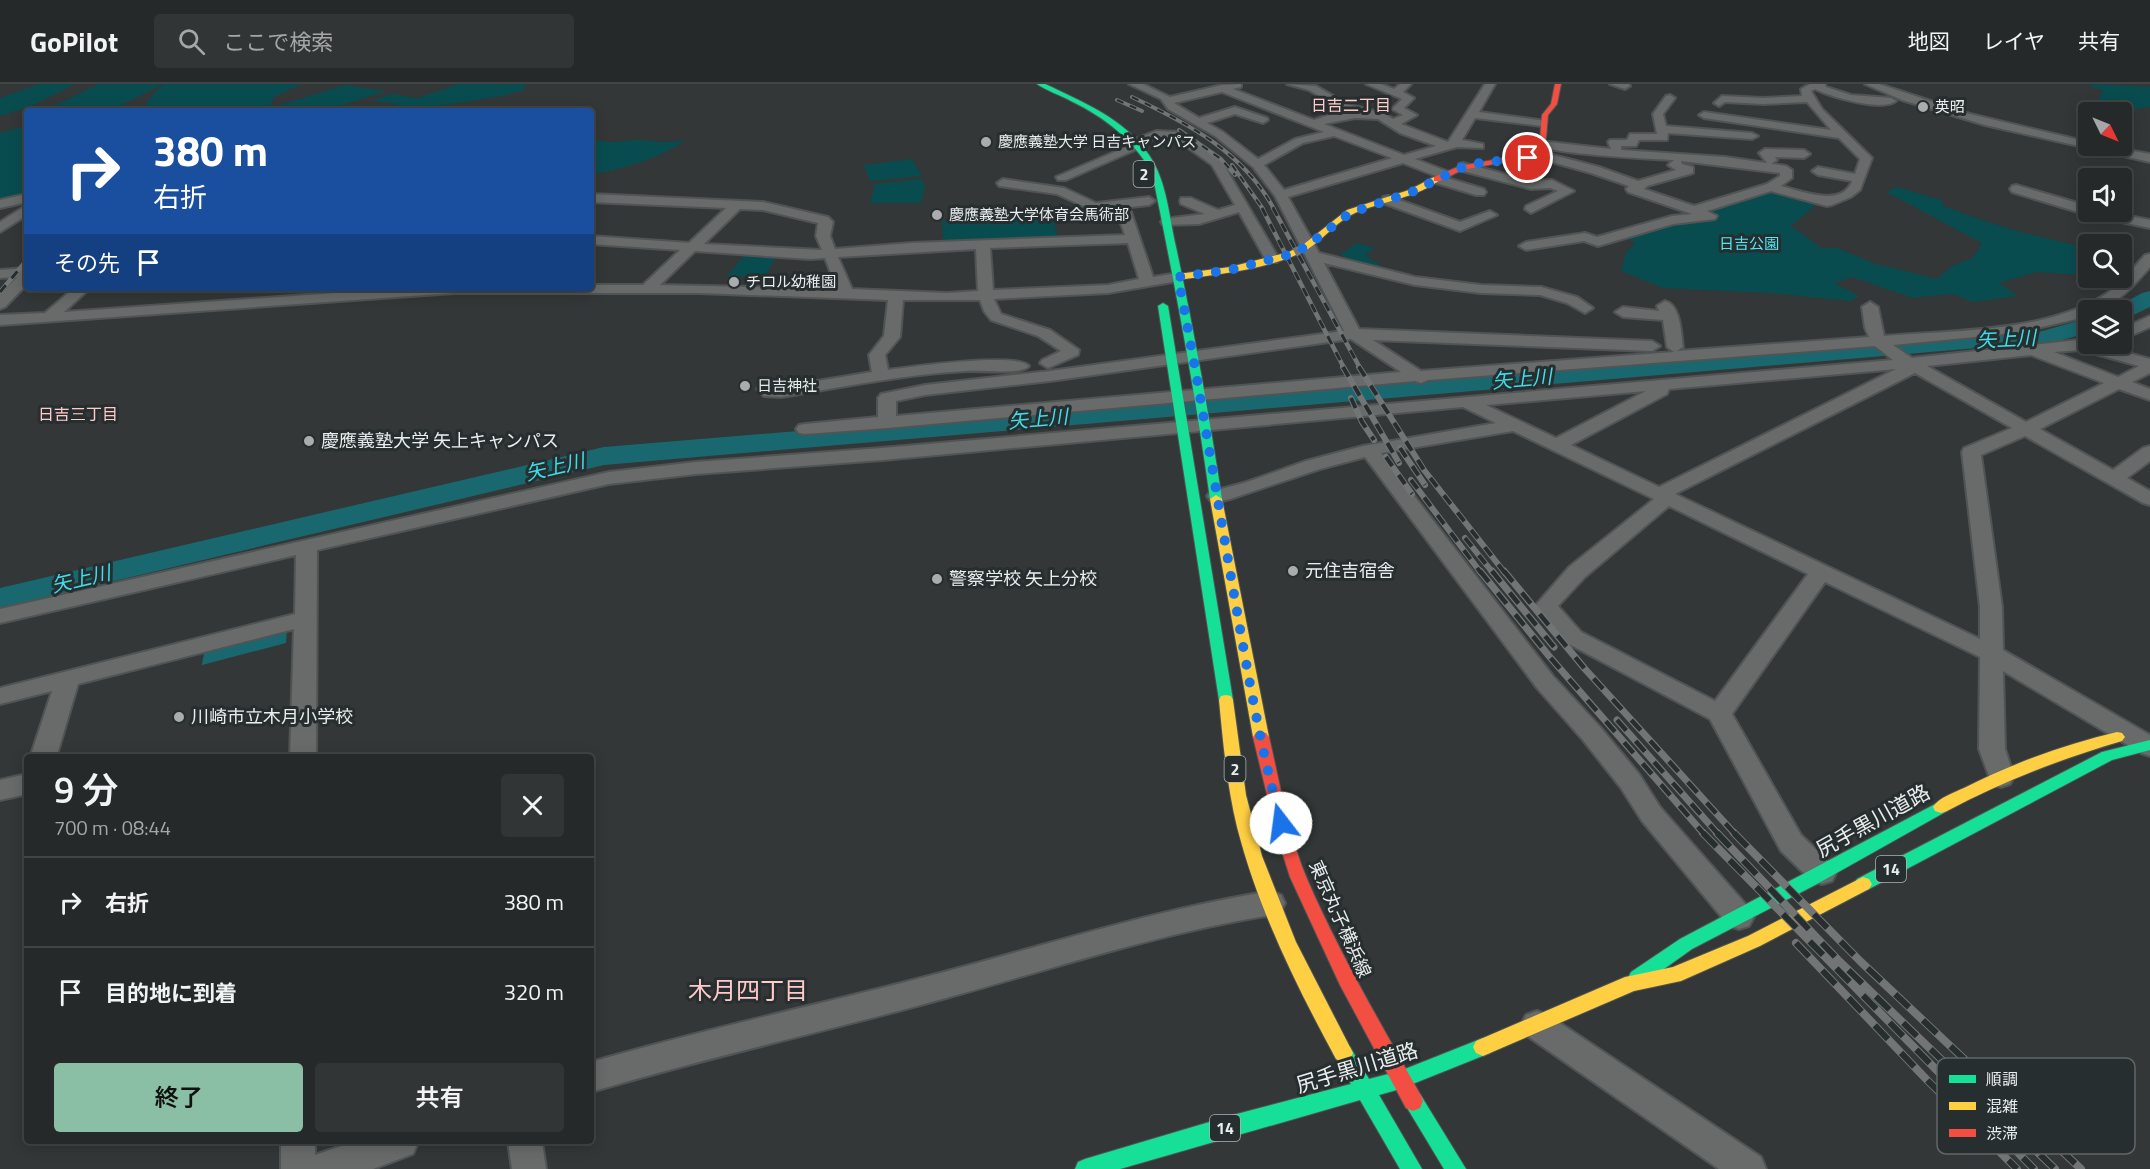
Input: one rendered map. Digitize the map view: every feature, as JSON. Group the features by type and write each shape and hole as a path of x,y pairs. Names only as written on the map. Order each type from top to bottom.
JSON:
{"main road":[{"name":"東京丸子横浜線","path":"1029,84 1101,122 1133,145 1143,170 1149,201 1149,216"},
{"name":"東京丸子横浜線","path":"1040,84 1101,115 1154,166 1168,222 1194,356 1199,396 1256,716 1285,836 1298,877 1346,980 1400,1080 1456,1169"},
{"path":"1178,277 1230,270 1309,251 1350,213 1412,192 1463,167 1528,158 1538,149 1544,136 1542,123 1546,110 1554,104 1558,84"},
{"name":"2","path":"1155,270 1193,484 1202,557 1243,817 1271,903 1301,978 1412,1169"},
{"name":"尻手黒川道路","path":"1632,983 1655,962 1702,933 1739,917 2001,777 2086,742 2145,741"},
{"name":"尻手黒川道路","path":"1085,1169 1233,1125 1400,1080 1537,1025 1632,983 1675,975 1755,941 2107,756 2145,741"}],"street":[{"path":"1134,84 1165,97 1172,108 1238,147 1261,169 1281,195 1354,334 1420,378 1993,656 2145,741"},
{"path":"1168,101 1241,84"},
{"path":"1292,84 1317,86 1342,106 1381,116 1404,131"},
{"path":"1371,84 1409,98 1397,109 1412,115 1394,123"},
{"path":"1396,93 1406,84"},
{"path":"1281,195 1452,144 1490,84"},
{"path":"1870,84 1909,100 2059,140 2150,158"},
{"path":"1771,187 1827,202 1847,194 1856,187 1866,158 1818,111 1806,94 1806,89 1817,85 1823,91 1879,101 1909,100"},
{"path":"1222,88 1403,158 1441,177 1480,192"},
{"path":"1618,154 1614,142 1632,144 1634,136 1663,138 1658,114 1670,98"},
{"path":"1719,103 1722,99 1763,101 1809,99"},
{"path":"1199,122 1235,110 1279,125"},
{"path":"1473,114 1542,123"},
{"path":"1704,115 1770,133"},
{"path":"1293,129 1316,124 1329,118 1381,116"},
{"path":"1342,117 1452,144 1479,146"},
{"path":"1662,129 1842,135"},
{"path":"1261,169 1299,141 1336,132"},
{"path":"1062,177 1156,134 1169,133 1182,137 1217,163 1224,172 1272,259"},
{"path":"1202,152 1238,147"},
{"path":"1538,149 1685,158 1709,156 1786,170 1787,176 1771,187 1695,210"},
{"path":"1538,149 1621,179 1636,187"},
{"path":"1778,168 1765,153 1804,154"},
{"path":"1526,246 1585,237 1597,242 1672,220 1710,216 1630,190 1689,170 1674,165 1685,158"},
{"path":"1463,167 1531,184 1552,184 1568,191 1531,209"},
{"path":"1818,171 1858,178"},
{"path":"1597,183 1621,179"},
{"path":"1003,183 1060,191 1094,207 1149,201"},
{"path":"2016,189 2078,207"},
{"path":"594,198 763,206 823,220 826,222 823,236 846,294"},
{"path":"0,204 24,199"},
{"path":"594,210 607,199"},
{"path":"1388,200 1460,227 1490,215"},
{"path":"1186,201 1216,215"},
{"path":"646,290 737,205"},
{"path":"1168,222 1191,221 1243,207"},
{"path":"3,224 24,211"},
{"path":"1124,212 1135,245 1155,270 1178,277"},
{"path":"1646,212 1672,220"},
{"path":"2132,220 2150,224"},
{"path":"3,224 24,221"},
{"path":"594,240 831,255 912,247 983,244 1135,245"},
{"path":"766,389 770,392 781,392 881,376 968,366 1049,369 1068,356 1071,350 1044,333 996,317 991,313 986,294 983,244"},
{"path":"1135,245 1155,270"},
{"path":"1309,251 1415,281 1480,289 1541,291 1572,300 1585,308"},
{"path":"0,616 609,478 696,468 938,449 1177,397 2017,328 2058,319 2098,304 2111,297 2150,258"},
{"path":"594,290 698,289 929,297 1108,289 1155,270"},
{"path":"0,274 24,273"},
{"path":"0,304 24,276"},
{"path":"48,318 80,291"},
{"path":"2,321 426,291"},
{"path":"881,376 877,355 892,337 896,295"},
{"path":"1870,307 1871,326 1877,341 1910,364 2150,499"},
{"path":"1623,312 1667,311 1674,331 1675,347"},
{"path":"2132,329 2150,321"},
{"path":"887,423 887,398 926,390 1049,369 1170,359 1354,334 1675,347 1703,349 1718,354"},
{"path":"805,429 887,423 1062,421 1182,425 1462,399 1910,364 2078,345"},
{"path":"2035,351 2150,395"},
{"path":"2116,354 2150,365"},
{"path":"1822,873 1791,843 1719,712 1573,637 1546,606 1577,572 1664,496 1910,364"},
{"path":"2001,777 1992,749 1991,607 1971,452 2026,429 2150,365"},
{"path":"1049,369 1062,421"},
{"path":"1556,445 1663,388 1664,385"},
{"path":"1217,495 1238,493 1313,465 1370,451 1515,425"},
{"path":"1370,451 1545,682 1623,773 1651,814 1739,917"},
{"path":"2114,478 2150,452"},
{"path":"303,754 307,545"},
{"path":"1719,712 1821,572"},
{"path":"0,696 306,619"},
{"path":"44,754 68,678"},
{"path":"0,790 24,785"},
{"path":"594,1076 666,1054 829,1016 1147,929 1271,903"},
{"path":"1537,1025 1749,1169"},
{"path":"298,1144 298,1169"},
{"path":"324,1169 394,1144"},
{"path":"525,1144 529,1169"}],"green space":[{"path":"39,84 75,84 32,106 0,116 0,98"},
{"path":"99,84 163,84 117,108 50,108"},
{"path":"164,84 302,84 274,97 270,108 143,108"},
{"path":"451,84 526,84 523,90 503,96 425,108 387,108 398,104 372,101 392,94 417,98 457,85"},
{"path":"2093,84 2150,87 2150,107 2132,109 2132,102 2102,102 2098,100 2103,90 2089,86"},
{"path":"345,85 386,91 334,108 270,108"},
{"path":"24,128 24,195 0,200 0,133"},
{"path":"686,140 640,162 594,174 594,141 669,142"},
{"path":"912,159 922,176 870,181 864,165"},
{"path":"922,179 925,187 921,203 870,203 875,184"},
{"name":"日吉公園","path":"1897,187 1944,201 1942,205 1996,224 2078,246 2078,275 2037,272 1999,283 2018,296 1973,302 1952,294 1913,298 1852,277 1834,283 1859,296 1851,301 1771,293 1663,288 1621,271 1626,252 1636,243 1622,237 1713,215 1708,209 1770,190 1819,202 1791,226 1819,248 1837,248 1873,263 1937,279 1952,266 1973,258 1982,243 1886,192"},
{"path":"1051,210 1058,237 943,242 942,221 969,220 969,213"},
{"path":"1357,243 1375,248 1365,255 1390,272 1348,262 1349,258 1340,255"},
{"path":"745,255 776,256 766,276 726,277"}],"shaded area":[{"path":"287,630 286,643 202,665 204,652"}],"waterway":[{"name":"矢上川","path":"2132,308 2150,298"},
{"name":"矢上川","path":"0,598 604,456 1977,341 2040,339 2078,328"}],"railway":[{"path":"1132,97 1194,129 1213,142 1247,171 1274,209"},
{"path":"1117,100 1142,111"},
{"path":"1179,130 1221,159 1235,175"},
{"path":"1232,165 1263,209"},
{"path":"1262,208 1344,368"},
{"path":"1273,208 1360,368"},
{"path":"0,292 24,264"},
{"path":"1343,367 1399,463"},
{"path":"1359,367 1424,470 1505,573"},
{"path":"1351,398 1362,422 1374,440"},
{"path":"1400,448 1425,485"},
{"path":"1386,457 1412,494"},
{"path":"1411,480 1481,573"},
{"path":"1465,538 1493,573"},
{"path":"1480,571 1549,656 1704,834"},
{"path":"1492,571 1554,647"},
{"path":"1504,571 1585,669 1735,834"},
{"path":"1617,720 1718,834"},
{"path":"1703,833 1937,1071"},
{"path":"1717,833 1840,962 1940,1058"},
{"path":"1734,833 1861,962 1963,1058"},
{"path":"1796,943 1937,1090"},
{"path":"2002,1154 2017,1169"},
{"path":"2019,1154 2034,1169"},
{"path":"2039,1154 2055,1169"},
{"path":"2065,1154 2081,1169"}],"traffic: fast":[{"path":"1040,84 1091,109 1121,128 1146,155 1156,172 1194,356 1198,396 1205,424 1216,499"},
{"path":"1163,306 1226,700"},
{"path":"1863,884 2107,756 2150,745"},
{"path":"1637,978 1686,944 1811,879 1941,807"},
{"path":"1085,1169 1233,1125 1400,1080 1483,1047"},
{"path":"1343,1053 1412,1169"},
{"path":"1413,1101 1456,1169"}],"traffic: slow":[{"path":"1178,277 1230,270 1292,254 1307,246 1350,212 1412,192 1437,179"},
{"path":"1216,499 1261,737"},
{"path":"1226,700 1239,795 1254,856 1287,942 1343,1053"},
{"path":"1941,807 2026,766 2117,737"},
{"path":"1483,1047 1632,983 1675,975 1754,941 1863,884"}],"traffic: jam":[{"path":"1437,179 1460,168 1534,155 1543,138 1545,115 1554,104 1558,84"},
{"path":"1261,737 1285,836 1298,877 1346,979 1413,1101"}],"place":[{"name":"英昭","path":"1923,107"},
{"name":"慶應義塾大学 日吉キャンパス","path":"986,142"},
{"name":"慶應義塾大学体育会馬術部","path":"937,215"},
{"name":"チロル幼稚園","path":"734,282"},
{"name":"日吉神社","path":"745,386"},
{"name":"慶應義塾大学 矢上キャンパス","path":"309,441"},
{"name":"元住吉宿舎","path":"1293,571"},
{"name":"警察学校 矢上分校","path":"937,579"},
{"name":"川崎市立木月小学校","path":"179,717"}],"district":[{"name":"日吉二丁目","path":"1351,105"},
{"name":"日吉三丁目","path":"78,414"},
{"name":"木月四丁目","path":"748,991"}],"route":[{"path":"1281,823 1256,716 1212,475 1205,424 1198,396 1194,356 1178,277 1230,270 1292,254 1307,246 1350,213 1412,192 1460,168 1480,163 1528,158"}]}
